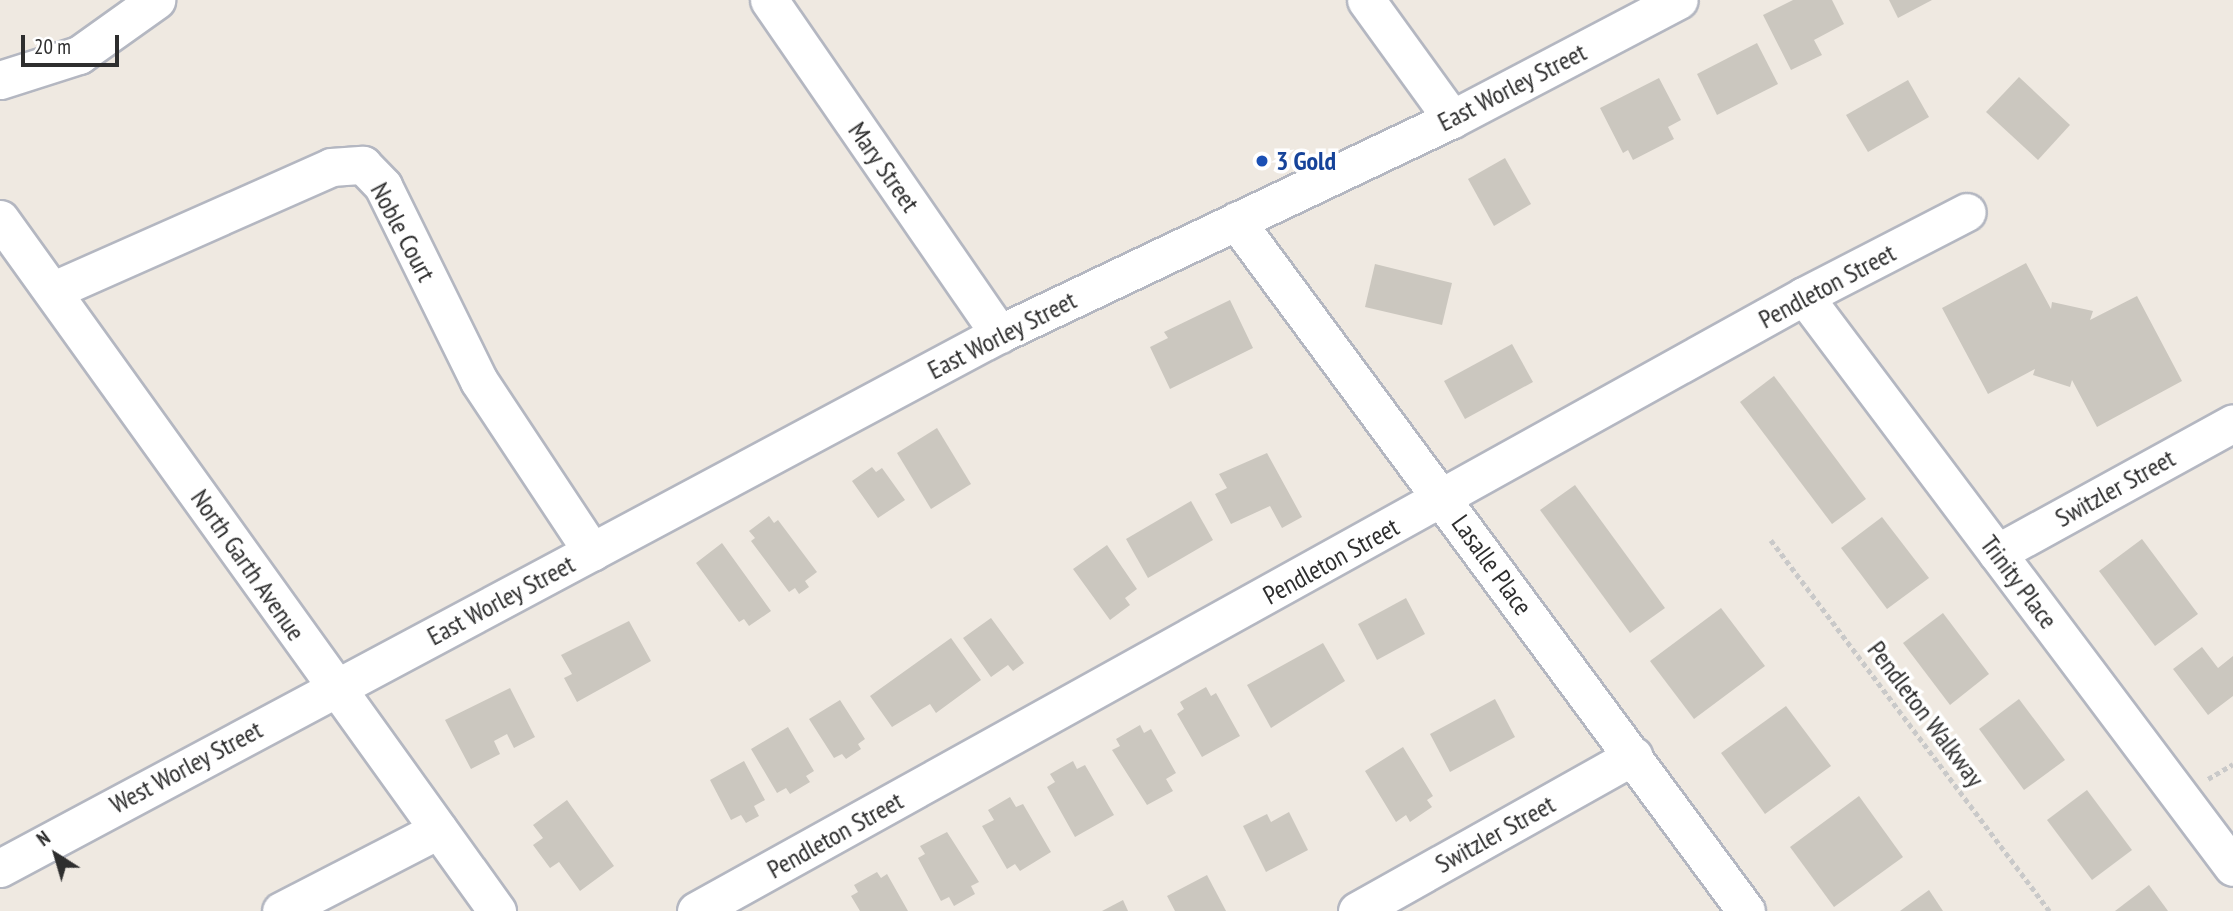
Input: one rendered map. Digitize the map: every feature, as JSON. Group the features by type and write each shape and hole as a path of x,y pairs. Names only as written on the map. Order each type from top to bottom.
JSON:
{"street":[{"path":"0,79 79,55 156,0"},
{"name":"Mary Street","path":"769,0 999,334"},
{"path":"1366,0 1452,119"},
{"name":"East Worley Street","path":"334,687 999,334 1452,119 1679,0"},
{"name":"Noble Court","path":"54,290 331,167 363,166 383,186 479,381 592,552"},
{"name":"Pendleton Street","path":"696,911 1444,500 1804,296 1967,212"},
{"name":"North Garth Avenue","path":"0,219 54,290 334,687 497,911"},
{"name":"Lasalle Place","path":"1236,221 1746,911"},
{"name":"Trinity Place","path":"1804,296 2233,867"},
{"name":"Switzler Street","path":"1997,553 2233,423"},
{"name":"West Worley Street","path":"0,868 334,687"},
{"name":"Switzler Street","path":"1357,911 1633,756"},
{"path":"281,911 438,831"}],"path":[{"name":"Pendleton Walkway","path":"1772,540 2050,911"}],"building":[{"path":"1793,0 1832,0 1844,24 1814,40 1822,55 1791,70 1763,15"},
{"path":"1889,0 1932,0 1898,18"},
{"path":"1757,43 1778,84 1717,115 1697,74"},
{"path":"2019,77 2070,125 2038,160 1986,112"},
{"path":"1659,78 1681,120 1668,127 1674,139 1633,160 1628,150 1623,153 1600,108"},
{"path":"1908,80 1929,117 1868,152 1846,115"},
{"path":"1505,158 1531,204 1494,226 1468,179"},
{"path":"2026,263 2051,309 2052,302 2093,311 2090,320 2137,296 2182,381 2097,427 2072,380 2070,387 2033,375 2035,369 1988,394 1942,308"},
{"path":"1375,264 1452,283 1442,325 1365,307"},
{"path":"1230,300 1253,348 1170,389 1150,347 1168,338 1164,332"},
{"path":"1512,344 1533,382 1465,419 1444,381"},
{"path":"1774,376 1866,499 1832,524 1740,402"},
{"path":"937,428 971,484 931,509 897,453"},
{"path":"1267,453 1302,517 1282,528 1270,506 1231,524 1215,494 1227,488 1219,474"},
{"path":"872,467 876,472 882,468 905,500 878,518 852,481"},
{"path":"1575,485 1665,608 1630,633 1540,510"},
{"path":"1191,501 1213,540 1148,578 1126,539"},
{"path":"769,516 774,523 778,520 817,572 805,581 809,587 799,594 795,588 789,592 751,541 755,538 749,531"},
{"path":"1882,517 1929,578 1887,609 1841,548"},
{"path":"2142,539 2198,614 2155,646 2099,571"},
{"path":"722,543 771,611 749,626 744,619 739,622 696,563"},
{"path":"1107,545 1137,589 1125,598 1130,605 1110,620 1073,569"},
{"path":"1406,598 1425,634 1377,660 1358,624"},
{"path":"1721,608 1765,666 1694,719 1650,661"},
{"path":"1943,613 1989,674 1950,705 1903,643"},
{"path":"991,618 1024,663 1013,671 1008,665 991,677 963,638"},
{"path":"629,621 651,661 577,702 564,678 572,674 561,655"},
{"path":"951,638 981,680 936,713 930,704 892,727 870,696"},
{"path":"1323,643 1345,681 1271,728 1247,685"},
{"path":"2202,647 2218,668 2233,656 2233,696 2208,715 2173,669"},
{"path":"1206,687 1211,696 1216,693 1240,736 1202,757 1177,714 1184,709 1180,702"},
{"path":"510,688 535,737 514,748 507,734 494,741 500,754 471,769 445,720"},
{"path":"1495,699 1515,737 1450,772 1430,734"},
{"path":"2019,699 2065,760 2024,790 1979,729"},
{"path":"840,700 865,739 858,744 861,749 846,759 842,754 834,758 809,719"},
{"path":"1786,706 1831,766 1765,814 1721,753"},
{"path":"1140,725 1144,733 1151,729 1176,773 1166,779 1173,791 1147,805 1112,750 1120,746 1116,739"},
{"path":"788,727 814,771 806,776 810,782 790,794 786,788 777,793 751,749"},
{"path":"1403,747 1433,796 1427,800 1432,807 1410,822 1406,815 1396,822 1365,771"},
{"path":"744,761 765,800 754,806 759,816 746,823 741,815 731,820 710,780"},
{"path":"1073,761 1077,769 1085,765 1114,815 1075,837 1047,787 1055,782 1050,774"},
{"path":"2087,790 2132,850 2092,880 2047,820"},
{"path":"1859,796 1903,857 1834,907 1790,847"},
{"path":"1010,797 1016,807 1023,804 1051,852 1020,871 1015,864 1007,869 982,826 994,820 988,810"},
{"path":"567,800 614,866 580,891 559,862 550,868 533,845 543,838 533,825"},
{"path":"1289,812 1308,850 1266,872 1243,826 1267,814 1271,822"},
{"path":"947,832 979,882 971,886 975,894 954,906 949,897 941,901 918,858 925,854 920,846"},
{"path":"877,872 881,878 887,874 908,911 860,911 851,896 858,892 854,885"},
{"path":"1207,875 1226,911 1175,911 1167,896"},
{"path":"2149,885 2168,911 2115,911"},
{"path":"1929,890 1943,911 1900,911"},
{"path":"1123,900 1128,911 1102,911"}],"place":[{"name":"3 Gold","path":"1262,161"}]}
